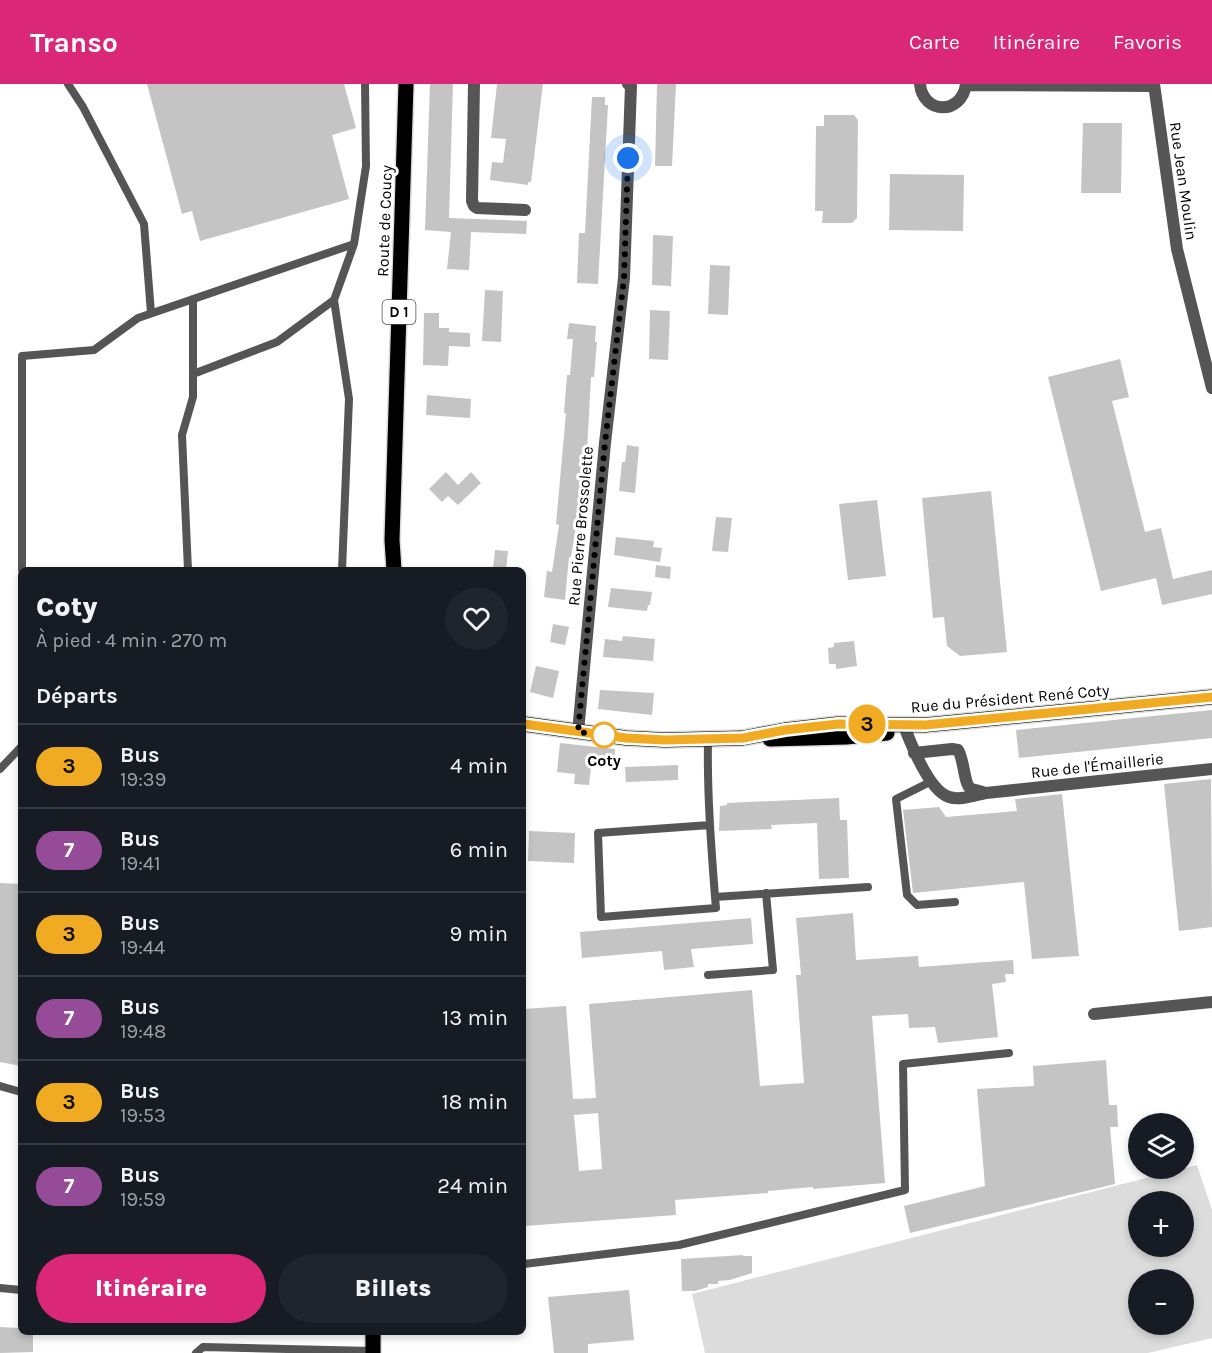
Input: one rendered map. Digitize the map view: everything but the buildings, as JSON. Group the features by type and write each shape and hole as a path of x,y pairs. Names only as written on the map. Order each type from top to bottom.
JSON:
{"main road":[{"name":"Route de Coucy","path":"394,567 392,540 406,84"},
{"name":"Route de Coucy","path":"387,567 392,540"},
{"name":"Rue du Président René Coty","path":"526,724 626,738 708,740 743,738 838,724 925,725 1211,698"},
{"path":"743,738 786,740 906,731 925,725"},
{"path":"373,1352 374,1335"}],"street":[{"path":"474,84 472,201 474,206 525,210"},
{"name":"Rue Pierre Brossolette","path":"578,732 605,443 624,278 631,86 628,84"},
{"path":"920,84 921,93 926,100 939,107 947,107 960,100 966,85 1154,85"},
{"name":"Rue Jean Moulin","path":"1154,85 1177,249 1212,388"},
{"name":"Rue de l'Émaillerie","path":"906,731 914,753 938,790 948,797 958,798 1212,769"},
{"path":"914,753 952,748 958,750 963,757 967,784 970,788 986,793"},
{"path":"1094,1014 1212,1002"}],"lane":[{"path":"68,84 83,107 144,224 151,313"},
{"path":"342,567 349,399 334,300 354,244 366,166 365,84"},
{"path":"22,567 22,356 94,350 138,318 354,244"},
{"path":"188,567 182,435 193,397 193,299"},
{"path":"193,374 277,342 334,300"},
{"path":"708,740 707,792 710,825 716,908 601,917 598,833 710,825"},
{"path":"0,769 18,750"},
{"path":"932,781 897,799 907,896 917,905 955,902"},
{"path":"715,897 867,886"},
{"path":"708,975 773,970 766,893"},
{"path":"526,1264 679,1245 905,1190 903,1064 1009,1053"},
{"path":"0,1086 18,1091"},
{"path":"0,1288 18,1290"},
{"path":"196,1353 203,1347 373,1352"}],"shaded area":[{"path":"1197,1165 1212,1210 1212,1338 1148,1353 705,1353 692,1294 1142,1179 1194,1179 1194,1166"}],"bus line":[{"name":"3","path":"526,724 626,738 708,740 743,738 838,724 925,725 1212,697"}],"place":[{"name":"Coty","path":"604,735"}],"route":[{"path":"604,735 610,736 578,732 605,443 624,278 628,158"}]}
